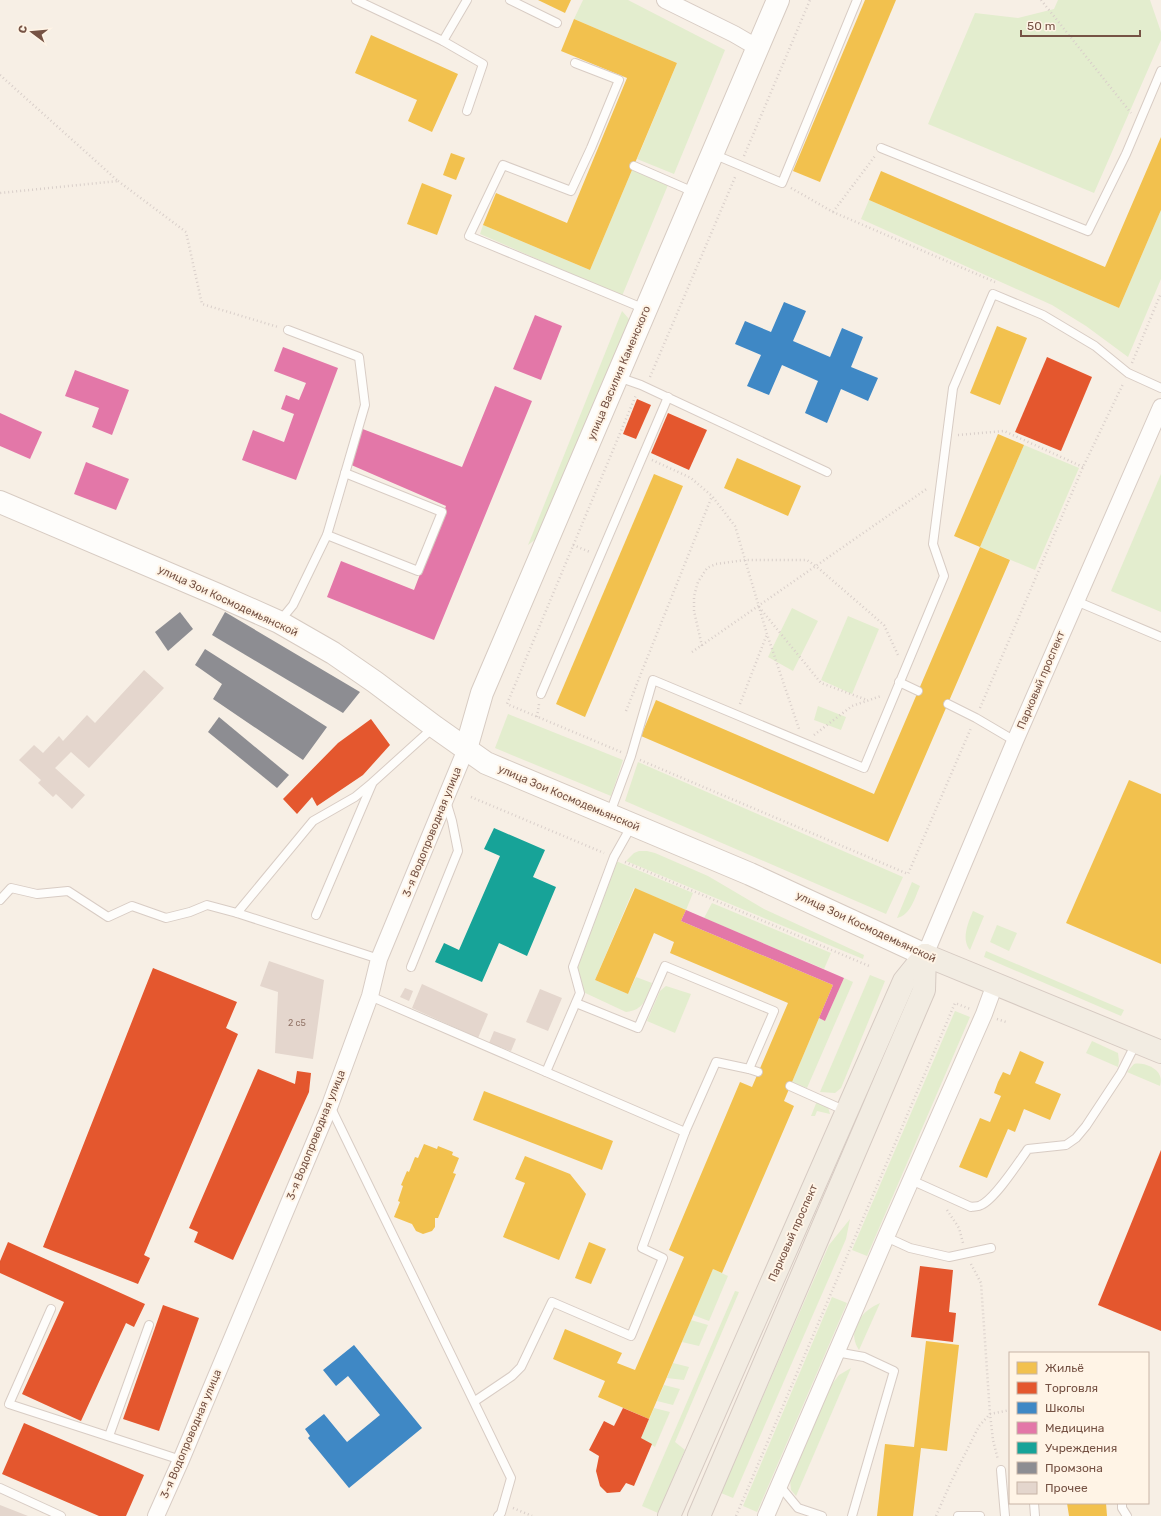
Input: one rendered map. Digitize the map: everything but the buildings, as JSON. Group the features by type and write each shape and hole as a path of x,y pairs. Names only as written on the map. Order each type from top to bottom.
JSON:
{"main road":[{"name":"улица Василия Каменского","path":"466,749 482,693 778,0"},
{"name":"улица Зои Космодемьянской","path":"0,502 279,622 333,653 376,682 435,727 486,762 750,874 925,955 1161,1052"},
{"name":"Парковый проспект","path":"669,1516 904,981 925,955"},
{"name":"Парковый проспект","path":"699,1516 924,990 925,955"}],"street":[{"path":"665,0 734,34 758,48"},
{"name":"Парковый проспект","path":"925,955 1015,741 1161,407"},
{"name":"3-я Водопроводная улица","path":"156,1516 330,1105 370,996 379,959 466,749"},
{"path":"766,1516 981,1021 995,984"}],"lane":[{"path":"356,0 443,41 483,64 467,112"},
{"path":"443,41 468,0"},
{"path":"510,0 557,23"},
{"path":"713,154 740,164 782,183 858,0"},
{"path":"575,63 619,80 594,150 571,190 503,165 469,236 646,310"},
{"path":"881,148 1088,231 1126,154 1161,71"},
{"path":"634,166 696,193"},
{"path":"610,815 631,756 653,680 864,768 944,576 933,544 953,388 993,294 1043,315 1095,346 1128,373 1161,388"},
{"path":"279,622 293,605 327,535 365,405 359,357 288,330"},
{"path":"617,377 640,385 827,472"},
{"path":"541,694 668,398"},
{"path":"327,535 418,571 442,512 345,473"},
{"path":"1076,601 1161,637"},
{"path":"899,682 918,691"},
{"path":"948,704 976,718 1015,741"},
{"path":"237,913 313,821 355,797 435,727"},
{"path":"316,915 372,783"},
{"path":"411,967 458,851 446,800"},
{"path":"546,1072 580,993 573,967 614,857 632,824"},
{"path":"0,900 11,888 36,894 68,891 108,917 132,906 166,918 190,912 207,905 237,913 379,959"},
{"path":"576,1003 638,1028 665,966 774,1011 749,1069"},
{"path":"370,996 685,1132"},
{"path":"911,1180 971,1206 979,1206 987,1201 1003,1183 1028,1149 1066,1145 1076,1138 1086,1126 1121,1073 1137,1042"},
{"path":"475,1400 512,1376 521,1367 552,1302 631,1336 663,1258 642,1248 685,1132 716,1062 758,1072"},
{"path":"790,1086 846,1111"},
{"path":"330,1105 475,1400 511,1478 501,1514 498,1516"},
{"path":"886,1237 910,1248 949,1257 991,1248"},
{"path":"51,1309 9,1404 181,1460"},
{"path":"109,1436 149,1325"},
{"path":"836,1352 864,1357 894,1371 852,1516"},
{"path":"1001,1470 1005,1516"},
{"path":"779,1486 798,1508 822,1516"},
{"path":"0,1488 61,1516"},
{"path":"1034,1504 1035,1516"},
{"path":"1122,1504 1122,1508 1127,1516"},
{"path":"958,1516 980,1516"}],"path":[{"path":"810,0 649,381 640,385 507,704 908,874 1083,467 1128,373 1161,293"},
{"path":"1041,0 1139,123"},
{"path":"0,75 118,181 186,232 202,304 288,330"},
{"path":"833,212 881,148"},
{"path":"0,193 118,181"},
{"path":"782,183 833,212 998,283 993,294"},
{"path":"947,436 1004,431 1083,467"},
{"path":"643,456 691,478 712,496 735,526 758,606 804,743 852,706 896,691"},
{"path":"692,652 817,567 942,478"},
{"path":"626,711 712,496"},
{"path":"573,545 600,556"},
{"path":"702,646 694,604 695,588 707,568 716,564 745,560 807,560 884,626 905,668"},
{"path":"758,606 820,683 868,700"},
{"path":"737,714 767,634"},
{"path":"472,797 869,966"},
{"path":"736,1516 955,1003"},
{"path":"934,1190 959,1228 966,1253 981,1283 990,1414 993,1440 1001,1470"},
{"path":"936,1516 979,1426 990,1414 1009,1410"},
{"path":"504,1505 532,1516"}],"green space":[{"path":"583,0 628,0 725,50 674,174 637,159 677,63 574,19"},
{"path":"1058,0 1150,0 1161,32 1161,40 1094,193 928,124 975,13 1018,18 1054,9"},
{"path":"632,170 668,185 622,296 480,234 483,225 590,270"},
{"path":"869,200 1119,308 1161,210 1161,279 1128,357 1086,326 1052,305 861,219"},
{"path":"622,311 629,319 631,325 536,539 528,545"},
{"path":"1024,445 1079,468 1035,570 980,547"},
{"path":"1161,474 1161,612 1111,591"},
{"path":"792,608 818,621 793,671 768,657"},
{"path":"848,616 879,629 852,694 821,680"},
{"path":"818,706 846,717 841,730 814,720"},
{"path":"508,714 623,760 611,796 495,748"},
{"path":"638,762 903,877 886,914 625,801"},
{"path":"639,851 655,853 708,876 764,909 864,955 863,959 626,861 634,853"},
{"path":"616,861 693,893 686,910 634,888 595,980 628,994 636,977 652,983 644,1003 637,1009 626,1012 581,991 575,967"},
{"path":"912,882 920,886 909,909 902,916 897,918"},
{"path":"712,903 831,953 824,969 704,918"},
{"path":"973,911 984,916 970,950 967,946 966,931"},
{"path":"997,925 1017,933 1009,951 990,942"},
{"path":"986,951 1124,1010 1121,1016 984,957"},
{"path":"870,975 885,981 841,1088 835,1093 820,1092"},
{"path":"844,978 853,982 807,1088 792,1082 819,1018 825,1021"},
{"path":"666,986 691,994 675,1033 647,1021 660,991"},
{"path":"955,1011 970,1017 867,1256 852,1250"},
{"path":"1092,1041 1118,1053 1118,1067 1086,1053"},
{"path":"1134,1064 1145,1065 1156,1070 1161,1081 1160,1086 1127,1072"},
{"path":"817,1101 828,1107 830,1114 817,1111 815,1116 811,1116"},
{"path":"850,1219 846,1239 733,1498 721,1493 829,1245"},
{"path":"713,1269 728,1276 709,1321 693,1315"},
{"path":"735,1291 739,1292 675,1442 685,1450 658,1513 642,1506"},
{"path":"832,1297 847,1303 757,1512 743,1506"},
{"path":"880,1303 859,1350 855,1343 854,1336 858,1322 867,1311"},
{"path":"691,1320 708,1325 699,1346 682,1342"},
{"path":"673,1363 689,1367 684,1380 667,1378"},
{"path":"851,1368 796,1496 791,1490 790,1480 830,1387 839,1375"},
{"path":"664,1385 680,1389 673,1405 657,1401"},
{"path":"654,1408 670,1412 655,1447 641,1438"}]}
